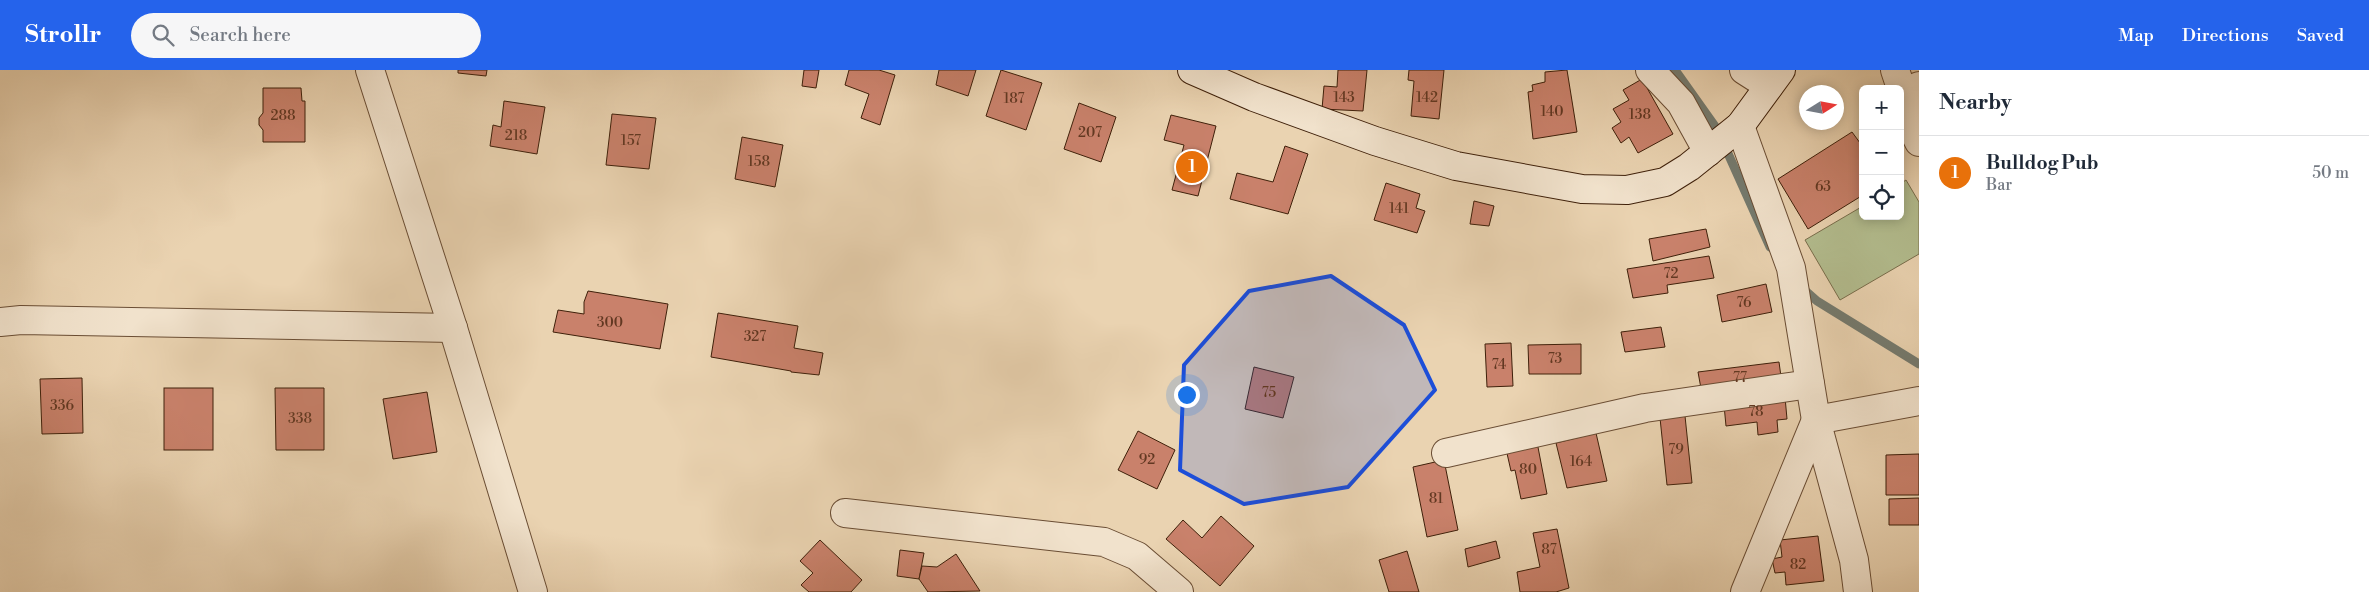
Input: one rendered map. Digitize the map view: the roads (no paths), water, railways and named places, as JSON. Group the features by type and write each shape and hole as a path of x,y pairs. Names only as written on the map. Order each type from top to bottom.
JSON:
{"street":[{"path":"370,70 453,328 533,592"},
{"path":"1192,70 1254,96 1375,141 1456,166 1526,181 1582,189 1627,190 1665,182 1708,152 1736,129 1775,78 1744,70"},
{"path":"1650,70 1681,103 1708,152"},
{"path":"1906,83 1912,128 1919,142"},
{"path":"1736,129 1793,281 1816,420 1854,560 1858,592"},
{"path":"0,322 31,320 453,328"},
{"path":"1446,453 1645,408 1810,384"},
{"path":"1816,420 1919,401"},
{"path":"1745,592 1816,420"},
{"path":"845,513 1104,542 1137,556 1179,592"}],"waterway":[{"path":"1675,70 1717,129 1770,247"},
{"path":"1800,286 1817,301 1919,364"}],"place":[{"name":"Bulldog Pub","path":"1192,167"}]}
